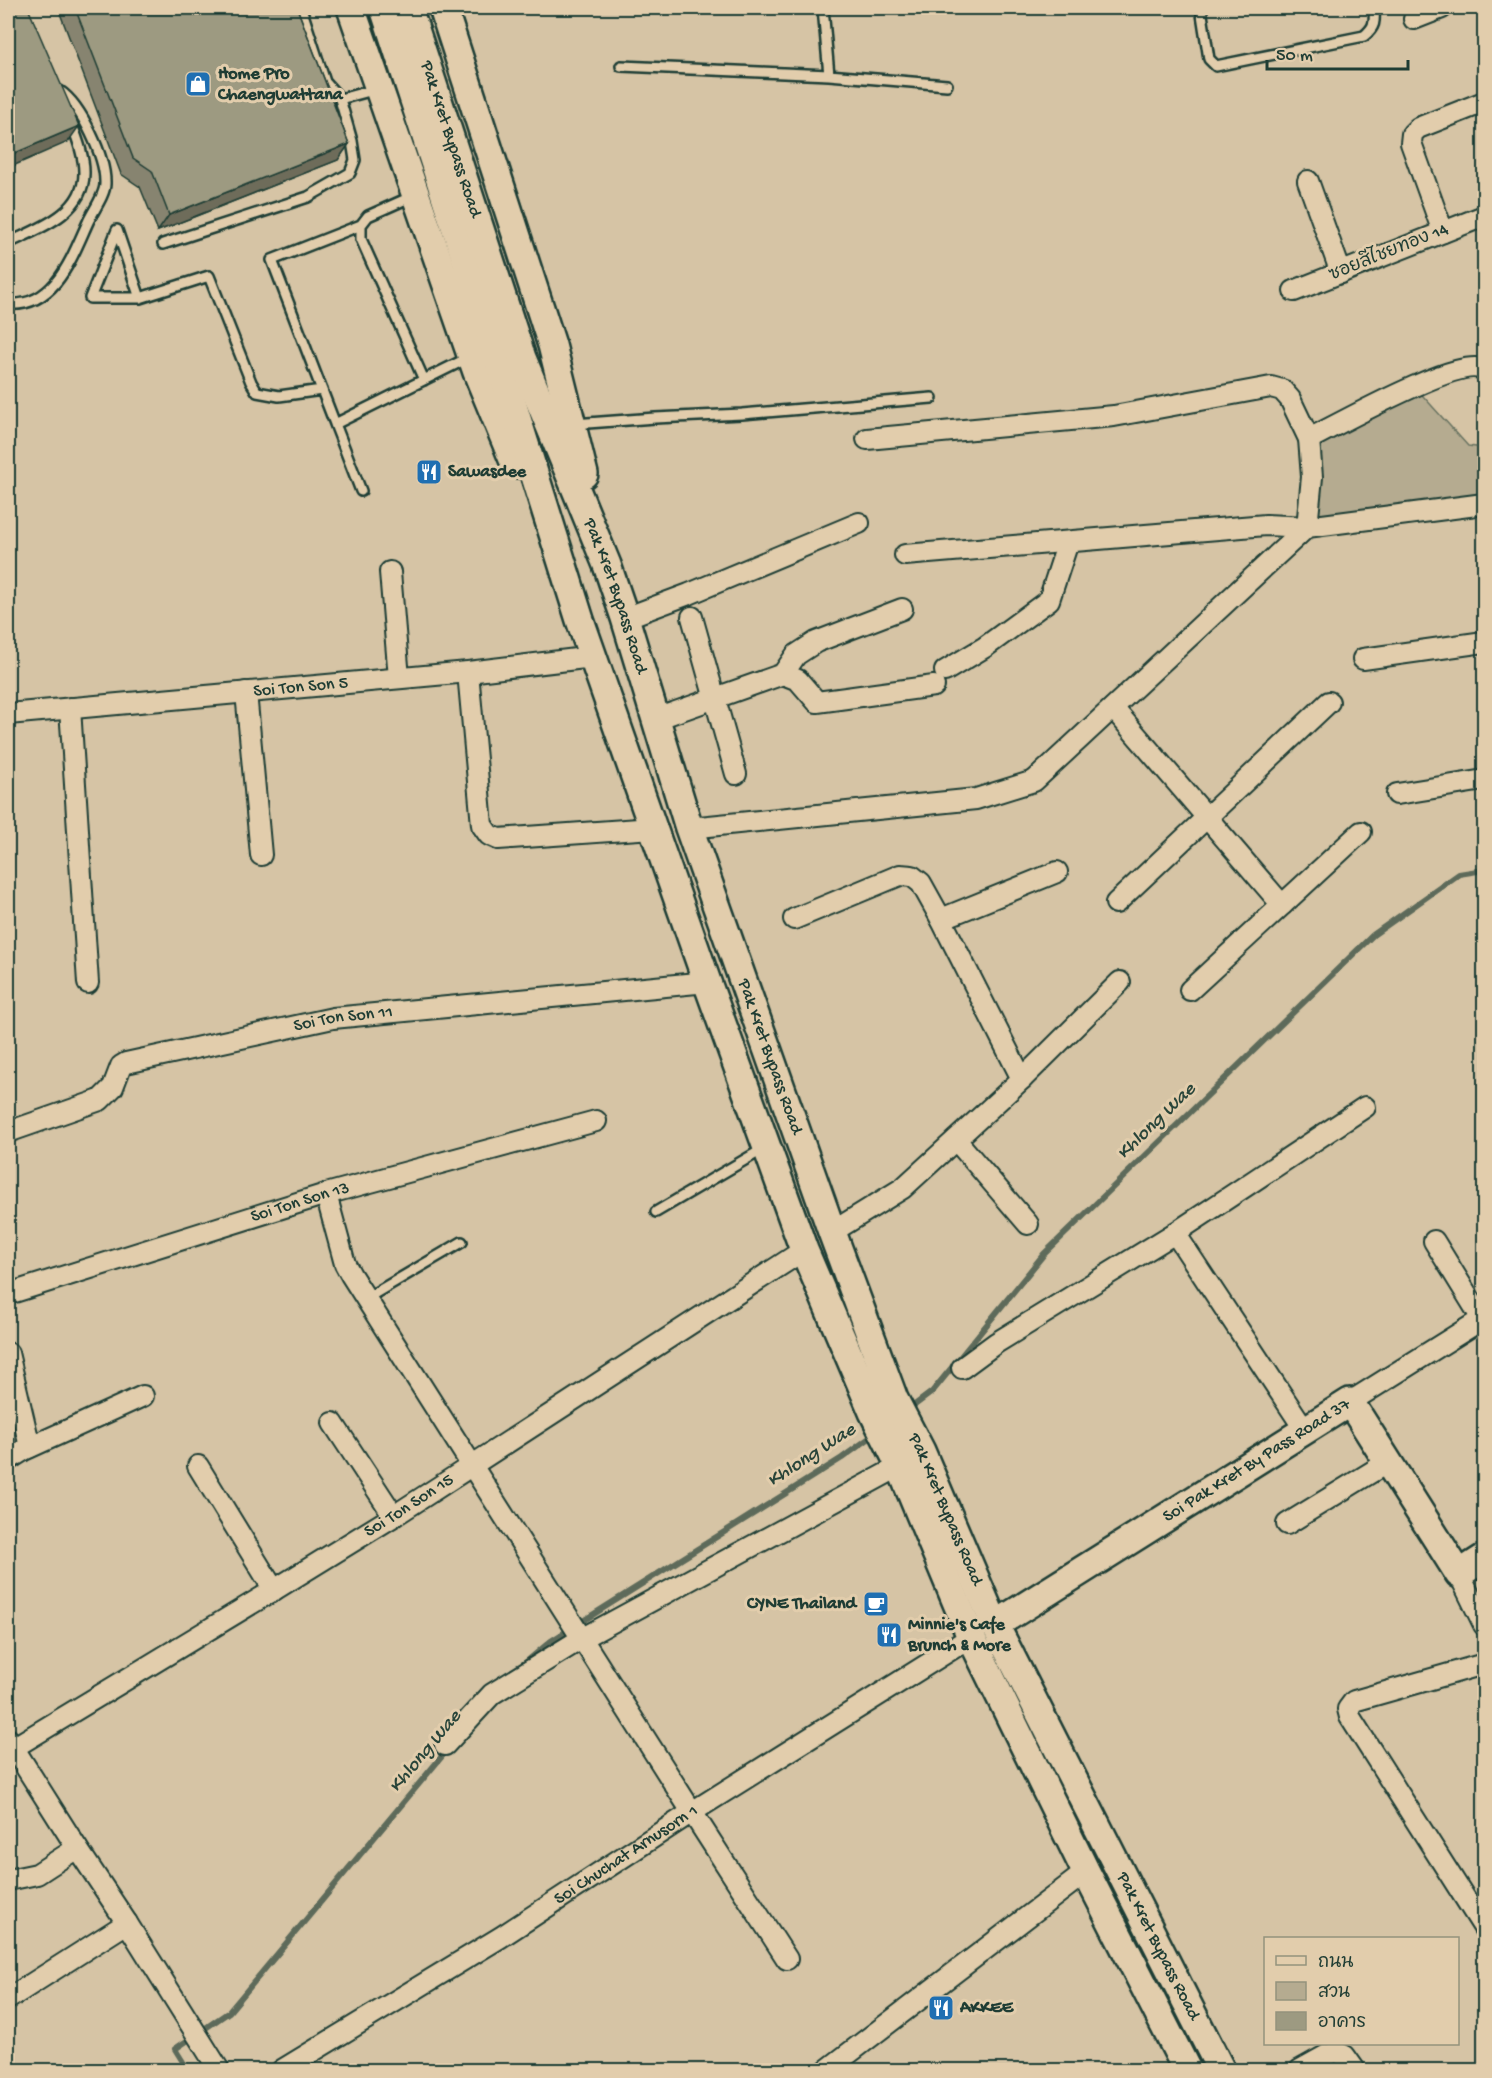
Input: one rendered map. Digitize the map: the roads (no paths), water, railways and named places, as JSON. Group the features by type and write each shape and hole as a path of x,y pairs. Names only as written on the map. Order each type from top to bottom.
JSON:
{"main road":[{"path":"351,8 471,356 580,620"},
{"name":"Pak Kret Bypass Road","path":"384,8 438,135 522,358 607,565 689,828 832,1232 884,1405 971,1637 1086,1872 1187,2070"},
{"name":"Pak Kret Bypass Road","path":"408,8 438,135 580,620 804,1250 884,1405"},
{"path":"443,8 552,345 607,565"},
{"name":"Soi Pak Kret By Pass Road 37","path":"994,1624 1350,1402 1459,1574"},
{"name":"Pak Kret Bypass Road","path":"906,1460 994,1624 1221,2070"},
{"path":"1459,1574 1485,1558"}],"street":[{"path":"1413,19 1442,8"},
{"path":"1443,232 1411,142 1412,134 1418,128 1485,102"},
{"path":"1308,181 1341,273"},
{"name":"ซอยสีไชยทอง 14","path":"1294,291 1485,216"},
{"path":"1309,439 1414,386 1459,369 1480,367 1485,370"},
{"path":"689,828 976,799 1034,781 1307,527 1312,477 1309,439 1290,399 1282,390 1271,387 1114,416 867,439"},
{"path":"905,555 1266,525 1307,527 1485,504"},
{"path":"625,618 689,594 859,523"},
{"path":"783,674 798,680 817,702 939,679 1049,600 1068,542"},
{"path":"390,572 399,678"},
{"path":"656,719 783,674 796,654 816,642 902,609"},
{"path":"692,617 736,774"},
{"path":"1363,659 1485,642"},
{"name":"Soi Ton Son 5","path":"8,714 468,672 593,657"},
{"path":"468,672 482,825 489,835 498,839 653,828"},
{"path":"246,692 261,855"},
{"path":"1116,903 1329,702"},
{"path":"70,708 88,983"},
{"path":"1113,708 1282,905"},
{"path":"1397,794 1485,780"},
{"path":"1190,990 1361,832"},
{"path":"941,919 1057,872"},
{"path":"794,919 900,875 912,876 921,883 941,919 1022,1079"},
{"name":"Soi Ton Son 11","path":"8,1132 100,1100 108,1094 121,1066 126,1063 322,1021 707,982"},
{"path":"832,1232 903,1188 1022,1079 1120,982"},
{"path":"962,1368 996,1343 1175,1233 1365,1107"},
{"name":"Soi Ton Son 13","path":"8,1294 326,1194 596,1121"},
{"path":"956,1140 1028,1224"},
{"path":"326,1194 345,1264 365,1299 787,1959"},
{"path":"1175,1233 1305,1430"},
{"path":"1350,1402 1484,1319 1434,1241"},
{"name":"Soi Ton Son 15","path":"9,1746 274,1590 394,1516 804,1250"},
{"path":"8,1353 30,1448"},
{"path":"8,1460 143,1396"},
{"path":"333,1422 394,1516"},
{"path":"445,1745 492,1694 580,1636 906,1460"},
{"path":"1287,1524 1388,1462"},
{"path":"198,1466 274,1590"},
{"path":"1459,1574 1485,1625"},
{"name":"Soi Chuchat Arnusorn 1","path":"282,2070 501,1937 692,1812 971,1637"},
{"path":"1485,1664 1354,1701 1348,1709 1350,1717 1485,1928"},
{"path":"9,1746 127,1923 219,2070"},
{"path":"8,1880 37,1874 76,1848"},
{"path":"827,2070 1086,1872"},
{"path":"8,2000 127,1923"},
{"path":"1300,2070 1337,2052 1345,2056 1355,2070"}],"lane":[{"path":"163,244 309,197 350,173 355,160 340,99 326,82 302,8"},
{"path":"823,8 829,75"},
{"path":"1201,8 1209,59 1216,66 1364,36 1376,22 1374,8"},
{"path":"621,66 829,75 947,85"},
{"path":"8,243 46,225 69,209 83,185 84,171 76,135 56,80"},
{"path":"340,99 378,88"},
{"path":"8,304 15,305 42,296 63,275 105,186 103,165 88,128 69,97 60,91"},
{"path":"361,491 272,260 361,225 368,216 416,195"},
{"path":"361,225 361,240 423,380"},
{"path":"140,298 117,230 90,298 140,298 209,276 257,392 279,396 322,390"},
{"path":"335,424 471,356"},
{"path":"572,424 742,414 932,398"},
{"path":"656,1212 767,1147"},
{"path":"365,1299 462,1242"}],"waterway":[{"name":"Khlong Wae","path":"908,1410 932,1392 1044,1254 1373,935 1459,874 1484,870"},
{"name":"Khlong Wae","path":"525,1663 551,1641 842,1458 875,1434"},
{"name":"Khlong Wae","path":"188,2070 175,2049 229,2012 448,1749"}],"place":[{"name":"Home Pro Chaengwattana","path":"198,84"},
{"name":"Sawasdee","path":"429,472"},
{"name":"CYNE Thailand","path":"876,1604"},
{"name":"Minnie's Cafe Brunch & More","path":"889,1635"},
{"name":"AKKEE","path":"941,2008"}]}
